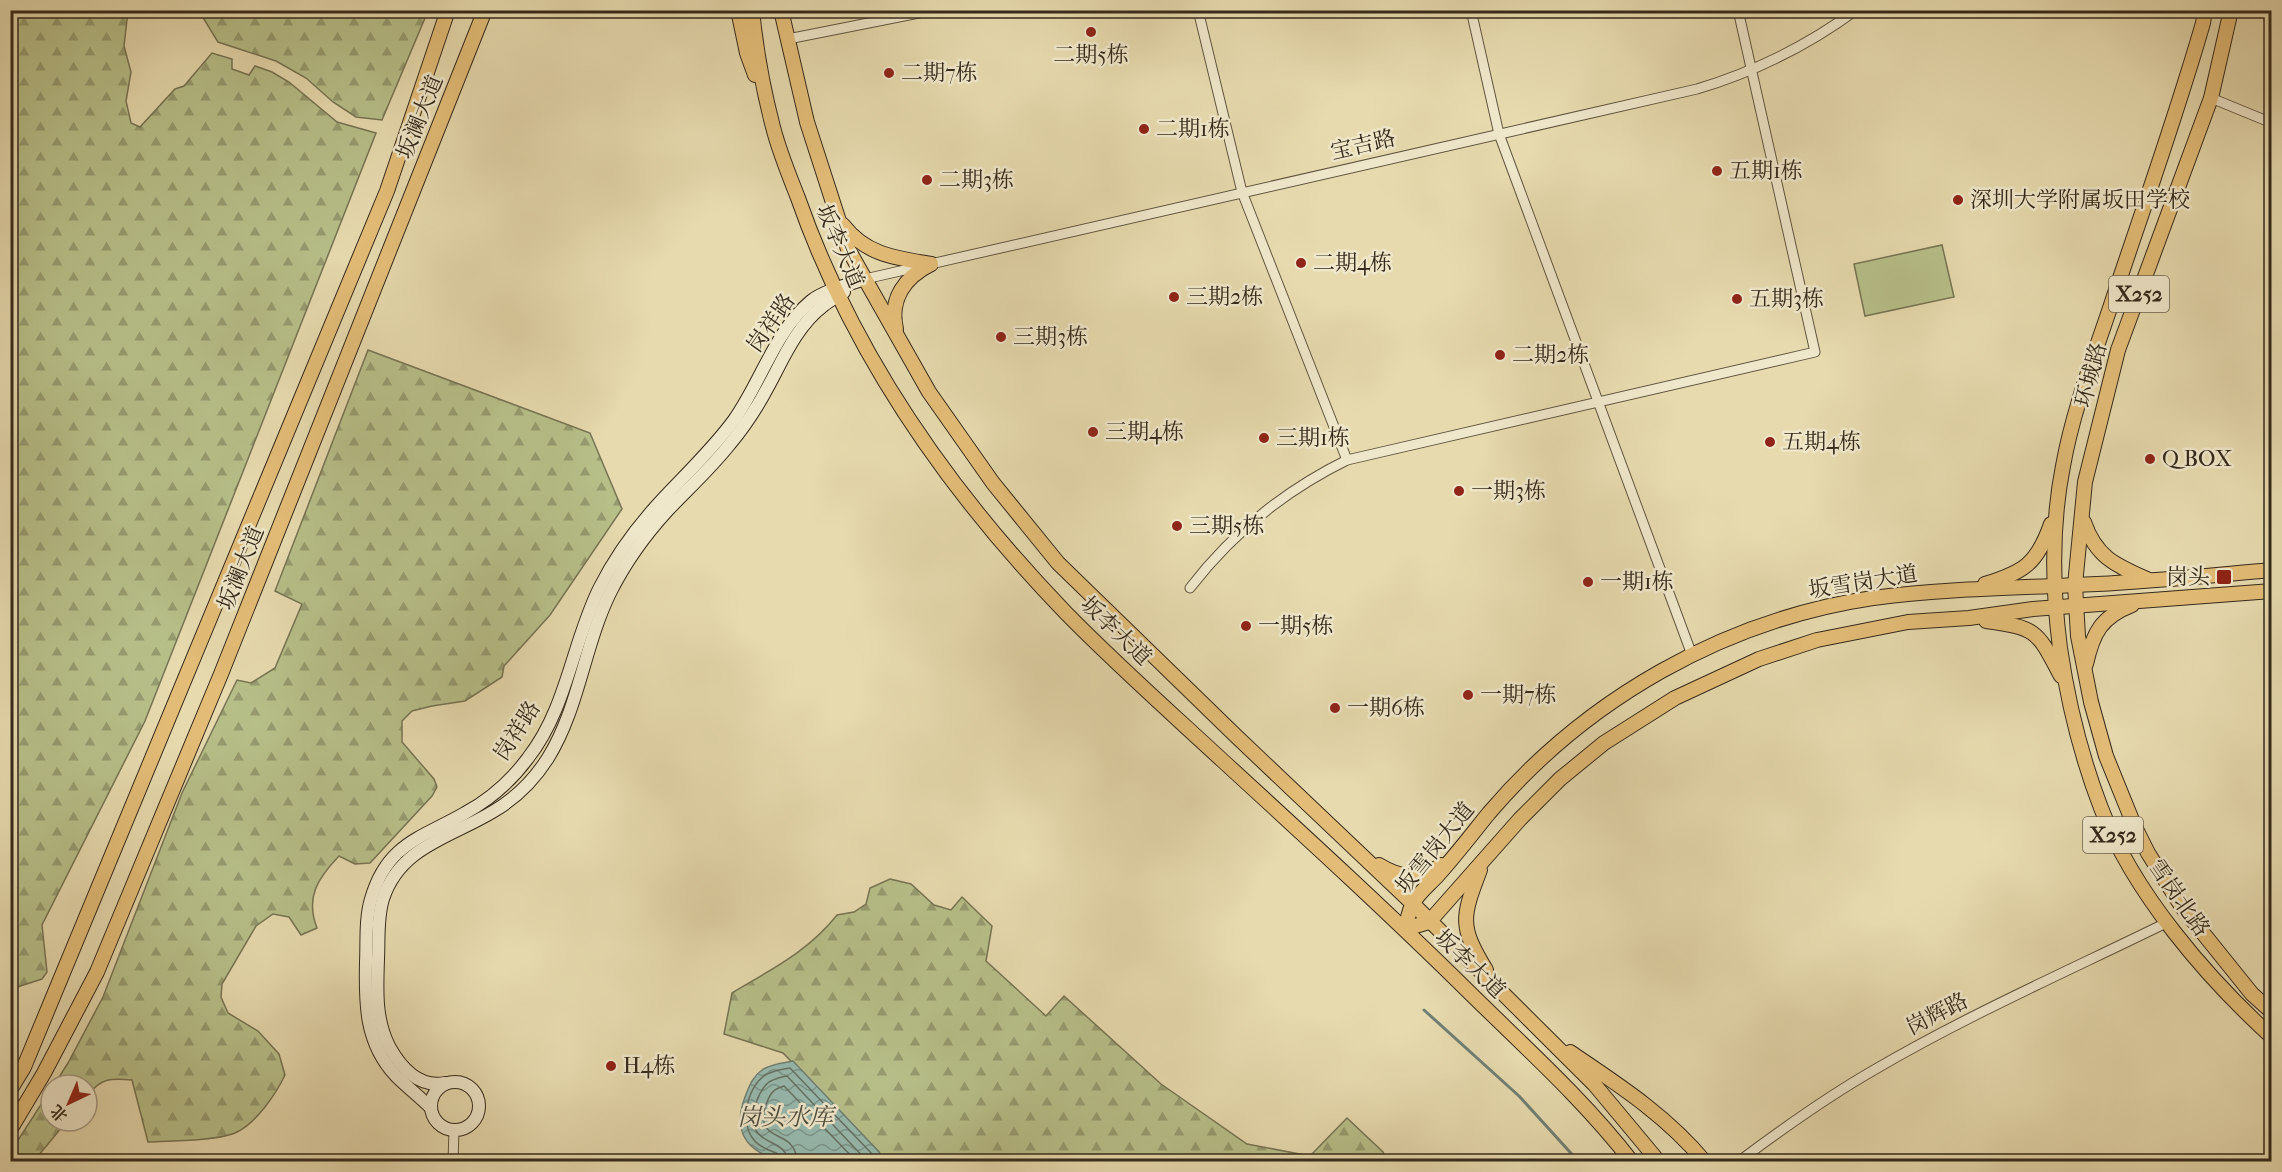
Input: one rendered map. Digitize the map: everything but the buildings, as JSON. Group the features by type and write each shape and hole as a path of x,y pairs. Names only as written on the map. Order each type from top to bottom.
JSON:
{"main road":[{"name":"坂澜大道","path":"10,1090 24,1067 387,191 448,10"},
{"name":"坂澜大道","path":"10,1130 44,1073 102,961 221,674 485,10"},
{"path":"738,10 747,53 766,97"},
{"name":"坂李大道","path":"752,10 774,131 802,210 836,293 890,390 943,470 1011,552 1066,613 1136,681 1405,929 1578,1099 1632,1161"},
{"name":"坂李大道","path":"781,10 807,122 848,249 928,392 973,456 1058,563 1413,904 1540,1030 1602,1092 1659,1161"},
{"name":"环城路","path":"2053,585 2054,524 2063,466 2075,412 2180,103 2204,23 2205,10"},
{"name":"环城路","path":"2075,585 2085,482 2118,350 2211,98 2231,10"},
{"path":"837,216 855,239 871,250 889,257 931,264"},
{"path":"897,335 894,314 899,292 918,270 931,264"},
{"path":"1964,591 2008,577 2024,569 2036,556 2046,539 2057,508"},
{"path":"2082,517 2090,538 2103,555 2118,566 2149,580"},
{"name":"坂雪岗大道","path":"1405,929 1413,904 1500,801 1561,741 1629,691 1692,655 1779,620 1840,604 1902,595 2271,570"},
{"name":"雪岗北路","path":"2053,585 2066,687 2083,755 2101,810 2123,854 2166,923 2237,1006 2271,1037"},
{"name":"雪岗北路","path":"2075,585 2078,636 2091,702 2106,756 2134,825 2148,853 2182,907 2252,994 2271,1012"},
{"name":"坂雪岗大道","path":"1405,929 1429,922 1533,805 1582,761 1627,727 1702,683 1759,659 1847,633 1908,622 2271,591"},
{"path":"2085,669 2097,629 2121,609 2139,602"},
{"path":"1969,618 2024,627 2037,635 2066,687"},
{"path":"1357,851 1393,873 1415,876 1436,869 1464,845"},
{"path":"1483,862 1467,905 1466,930 1472,947 1498,989"},
{"path":"1540,1030 1644,1103 1706,1161"}],"street":[{"path":"788,39 934,10"},
{"path":"1198,10 1242,192 1347,460"},
{"path":"1471,10 1499,134 1692,655"},
{"path":"1190,588 1218,553 1269,507 1307,481 1347,460 1815,352 1738,10"},
{"name":"宝吉路","path":"865,279 1696,89 1751,70 1802,45 1856,10"},
{"path":"2211,98 2271,123"},
{"name":"岗祥路","path":"431,1108 387,1065 375,1045 368,1023 365,1000 367,922 371,898 378,881 391,860 408,843 480,804 506,784 528,759 554,716 589,612 604,580 627,542 660,502 723,435 747,400 792,322 813,298 836,293 865,279"},
{"name":"岗祥路","path":"445,1083 426,1084 410,1073 391,1049 380,1020 377,999 379,923 383,901 391,881 404,863 420,849 496,810 519,793 539,771 560,734 600,616 623,570 652,529 703,476 738,434 802,329 836,293"},
{"name":"岗辉路","path":"1738,1161 1809,1111 1902,1054 1964,1021 2166,923"},
{"path":"454,1081 470,1087 479,1101 476,1118 471,1124 454,1130 439,1123 431,1108 434,1093 445,1083 454,1081"},
{"path":"453,1161 454,1130"}],"green space":[{"path":"11,10 128,11 124,46 131,72 126,101 131,123 140,127 175,89 184,86 212,53 232,59 232,69 249,75 255,66 272,72 289,82 337,122 376,133 145,721 42,925 47,972 42,979 11,989"},
{"path":"199,11 428,11 382,120 356,117 333,102 306,78 276,61 218,42"},
{"path":"1942,245 1954,297 1865,316 1854,264"},
{"path":"368,350 590,433 622,509 550,615 504,666 502,677 465,701 412,711 402,721 402,742 434,779 437,787 432,796 370,863 355,864 339,856 325,872 313,897 312,907 317,928 301,935 289,917 273,914 256,926 222,984 221,997 228,1013 258,1031 279,1054 285,1075 265,1107 244,1128 229,1135 194,1140 148,1142 132,1080 106,1080 99,1084 99,1073 62,1073 103,997 182,793 237,680 251,683 275,668 302,604 275,591"},
{"path":"890,879 911,884 934,905 951,910 962,897 992,926 986,961 1046,1016 1064,996 1161,1084 1247,1144 1310,1156 1347,1118 1383,1152 1387,1161 884,1161 879,1152 783,1053 724,1034 732,993 775,968 801,949 826,928 837,915 854,912 866,904 870,888"},
{"path":"39,1108 39,1133 57,1133 34,1161 11,1161 11,1151"}],"water":[{"name":"岗头水库","path":"793,1061 879,1152 884,1161 823,1163 790,1161 765,1155 750,1144 742,1130 741,1114 751,1082 765,1068"}],"waterway":[{"path":"1424,1010 1519,1096 1579,1162"}],"place":[{"name":"二期5栋","path":"1091,32"},
{"name":"二期7栋","path":"889,73"},
{"name":"二期1栋","path":"1144,129"},
{"name":"五期1栋","path":"1717,171"},
{"name":"二期3栋","path":"927,180"},
{"name":"深圳大学附属坂田学校","path":"1958,200"},
{"name":"二期4栋","path":"1301,263"},
{"name":"三期2栋","path":"1174,297"},
{"name":"五期3栋","path":"1737,299"},
{"name":"三期3栋","path":"1001,337"},
{"name":"二期2栋","path":"1500,355"},
{"name":"三期4栋","path":"1093,432"},
{"name":"三期1栋","path":"1264,438"},
{"name":"五期4栋","path":"1770,442"},
{"name":"Q BOX","path":"2150,459"},
{"name":"一期3栋","path":"1459,491"},
{"name":"三期5栋","path":"1177,526"},
{"name":"岗头","path":"2224,577"},
{"name":"一期1栋","path":"1588,582"},
{"name":"一期5栋","path":"1246,626"},
{"name":"一期7栋","path":"1468,695"},
{"name":"一期6栋","path":"1335,708"},
{"name":"H4栋","path":"611,1066"}]}
